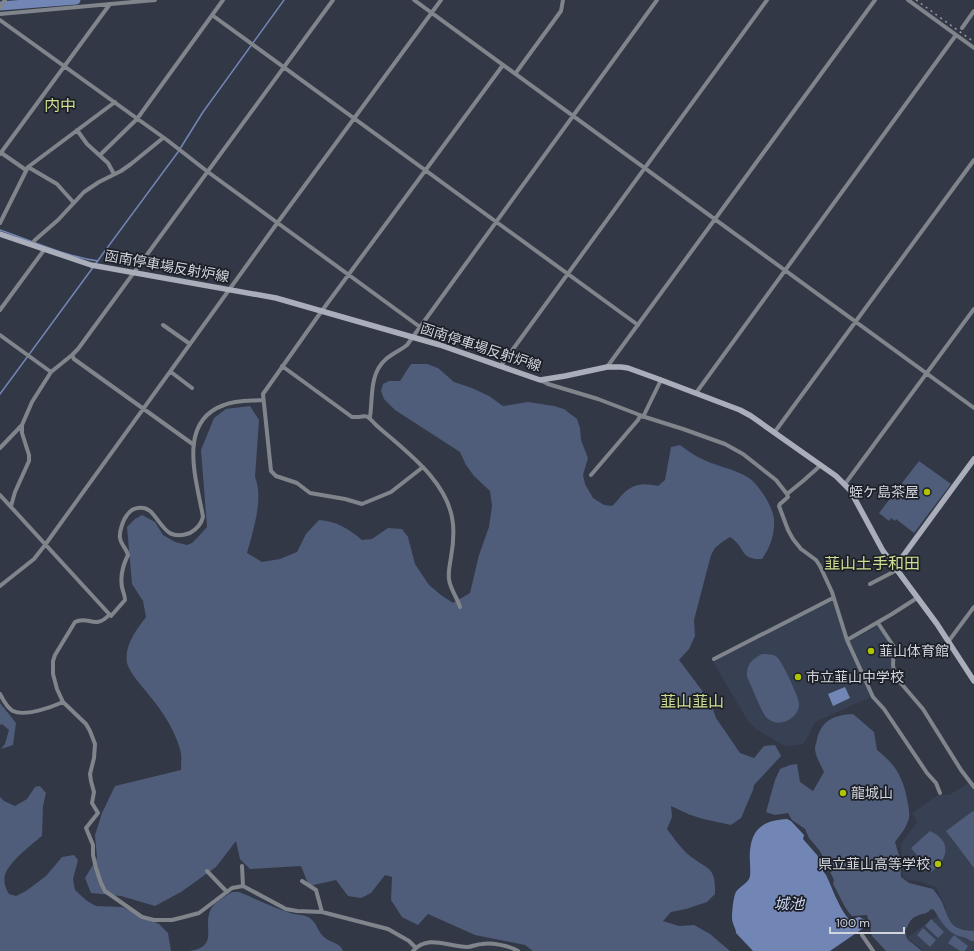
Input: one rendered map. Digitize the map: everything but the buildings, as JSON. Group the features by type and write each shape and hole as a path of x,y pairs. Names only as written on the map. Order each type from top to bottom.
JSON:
{"main road":[{"name":"函南停車場反射炉線","path":"0,234 33,243 44,250 91,265 276,298 321,312 440,344 500,367 540,380 607,367 628,368 740,410 751,416 836,476 845,484 850,490 883,551 974,681"},
{"path":"896,568 974,459"}],"street":[{"path":"0,14 156,0"},
{"path":"100,155 137,119 223,0"},
{"path":"0,448 22,425 32,402 51,372 72,356 333,0"},
{"path":"414,0 974,408"},
{"path":"0,586 34,559 45,545 278,222 441,0"},
{"path":"515,74 561,11 563,0"},
{"path":"460,607 457,597 451,587 449,577 453,534 450,507 445,497 424,467 376,425 370,417 372,387 379,367 388,357 406,346 415,338 420,326 657,0"},
{"path":"500,367 767,0"},
{"path":"607,367 875,0"},
{"path":"908,0 974,48"},
{"path":"0,8 4,1"},
{"path":"74,203 58,184 27,169 0,153 110,4"},
{"path":"962,28 974,11"},
{"path":"212,14 638,325"},
{"path":"0,20 115,102 208,172 420,326"},
{"path":"696,393 956,35"},
{"path":"424,467 392,492 362,504 346,499 310,493 297,483 276,476 271,471 263,394 321,312 502,65"},
{"path":"0,223 27,169 115,102"},
{"path":"78,130 87,144 108,163 114,174"},
{"path":"33,243 91,187 130,164 163,138"},
{"path":"774,433 974,160"},
{"path":"0,310 44,250"},
{"path":"845,484 974,309"},
{"path":"163,325 190,344"},
{"path":"0,335 51,372"},
{"path":"72,356 74,359 194,446"},
{"path":"282,366 352,417 370,417"},
{"path":"171,372 192,388"},
{"path":"540,380 548,384 598,399 641,416 683,429 732,448 773,477 787,494"},
{"path":"591,475 641,416 661,380"},
{"path":"263,400 228,404 216,408 202,420 196,430 192,461 203,517 200,525 192,532 174,535 162,527 150,511 141,507 130,510 125,517 120,534 122,543 128,555 122,568 124,600 111,616 109,615 98,622 84,620 75,622 56,651 53,661 53,674 57,690 63,702 86,724 95,744 91,781 94,792 92,803 98,813 86,828 94,845 96,868 101,883 105,890 135,913 154,920 172,920 199,913 232,888 243,886 286,909 322,912 388,929 409,941 415,949 424,943 434,942 466,947 483,943 512,948 518,951"},
{"path":"11,506 15,492 29,461 29,456 22,433 22,425"},
{"path":"820,465 798,486 787,494 788,497 779,506 793,539 800,549 816,560 820,566 832,592 847,640 873,696 884,709 936,784 940,793"},
{"path":"0,495 109,615"},
{"path":"870,584 896,568"},
{"path":"714,659 833,598"},
{"path":"847,640 878,623 917,598"},
{"path":"948,642 974,607"},
{"path":"878,623 894,647 893,665 899,681 923,709 961,770 974,787"},
{"path":"0,694 8,707 18,713 37,711 63,702"},
{"path":"242,866 243,886"},
{"path":"207,872 227,892"},
{"path":"302,881 316,890 322,912"},
{"path":"862,935 873,951"}],"shaded area":[{"path":"411,364 427,364 438,368 454,382 489,396 503,406 528,402 564,409 577,419 580,428 581,440 588,458 583,475 585,484 593,498 604,505 612,506 625,492 636,485 649,484 658,486 665,480 671,447 680,445 704,460 749,478 765,497 774,519 774,530 770,545 762,559 755,559 746,555 739,545 730,537 715,548 711,555 694,620 695,636 689,649 679,660 710,701 716,718 740,753 754,758 764,746 775,745 781,756 754,785 741,818 731,825 703,819 671,806 672,817 667,829 690,856 710,870 714,878 715,894 707,902 671,912 663,921 679,926 694,925 710,934 730,951 533,951 525,945 475,935 428,914 418,925 402,917 391,900 392,877 385,875 371,893 361,898 348,896 336,880 309,886 301,866 250,869 240,859 236,841 216,867 181,892 155,906 121,896 91,893 85,878 97,858 95,835 102,813 115,786 181,770 181,751 174,732 160,710 132,673 127,663 127,650 129,644 146,617 143,601 132,584 127,527 135,519 142,515 155,522 163,535 175,542 187,545 192,543 207,527 201,450 214,418 226,409 250,406 259,420 255,477 258,504 255,525 247,553 262,562 280,559 297,552 306,534 319,520 342,526 362,540 372,539 388,528 402,529 408,537 415,564 429,585 453,603 470,593 479,555 489,527 492,506 490,491 474,476 466,465 460,452 395,410 384,399 381,391 383,384 389,381 400,381"},
{"path":"919,461 951,484 914,533 896,519 895,521 891,518 889,521 879,513"},
{"name":"市立韮山中学校","path":"832,601 847,643 878,626 892,647 892,667 889,670 865,681 871,695 869,698 815,722 803,744 789,746 781,744 756,729 748,721 713,662"},
{"path":"762,654 772,655 780,660 798,700 799,704 796,714 787,721 777,723 767,718 762,711 747,677 750,663"},
{"path":"0,703 16,723 13,745 1,749 5,744 9,730 2,724 0,725"},
{"path":"853,714 874,732 877,750 889,760 903,784 909,808 909,818 905,828 895,842 900,859 901,877 909,883 933,889 941,900 952,924 960,929 974,931 974,941 952,933 943,924 934,910 931,909 926,913 913,918 905,931 907,939 922,951 886,951 872,936 867,915 852,916 847,910 833,884 834,880 820,851 809,838 805,829 792,820 788,813 775,815 766,812 775,780 780,769 797,764 800,782 813,791 824,772 815,751 815,746 822,727 835,717"},
{"name":"県立韮山高等学校","path":"969,783 974,789 974,951 924,951 907,938 946,909 936,887 918,881 908,880 903,876 901,844 917,822 912,813 938,795 949,795"},
{"path":"40,786 46,793 43,806 42,836 21,854 7,870 4,880 9,894 16,896 26,891 46,876 62,857 74,855 78,860 73,879 75,890 87,901 96,906 122,907 159,924 168,933 171,951 0,951 0,797 4,801 15,806 27,799 35,787"},
{"path":"973,811 974,812 974,868 946,831"},
{"path":"930,831 942,840 946,850 942,862 931,872 911,848"},
{"path":"232,892 239,892 280,909 308,917 313,921 320,933 326,939 340,946 343,951 190,951 199,949 207,941 208,917 211,908 219,900"},
{"path":"931,919 944,932 938,938 925,926"},
{"path":"923,928 936,940 930,947 917,935"},
{"path":"954,935 968,946 965,951 960,951 948,943"}],"water":[{"path":"845,687 850,698 833,706 828,694"},
{"name":"城池","path":"787,819 791,821 804,835 803,839 817,855 824,868 823,871 846,916 850,920 859,917 865,920 865,927 830,951 753,951 736,933 732,918 732,909 736,891 746,883 750,876 750,851 754,836 761,826 773,821"}],"waterway":[{"path":"0,6 76,0"},
{"path":"96,263 178,152 203,112 284,0"},
{"path":"0,230 60,252 98,261"},
{"path":"0,394 94,266"}],"railway":[{"path":"916,0 974,42"}],"place":[{"name":"蛭ケ島茶屋","path":"927,492"},
{"name":"韮山体育館","path":"871,651"},
{"name":"市立韮山中学校","path":"798,677"},
{"name":"龍城山","path":"843,793"},
{"name":"県立韮山高等学校","path":"938,864"}],"district":[{"name":"内中","path":"60,105"},
{"name":"韮山土手和田","path":"872,563"},
{"name":"韮山韮山","path":"692,701"}]}
